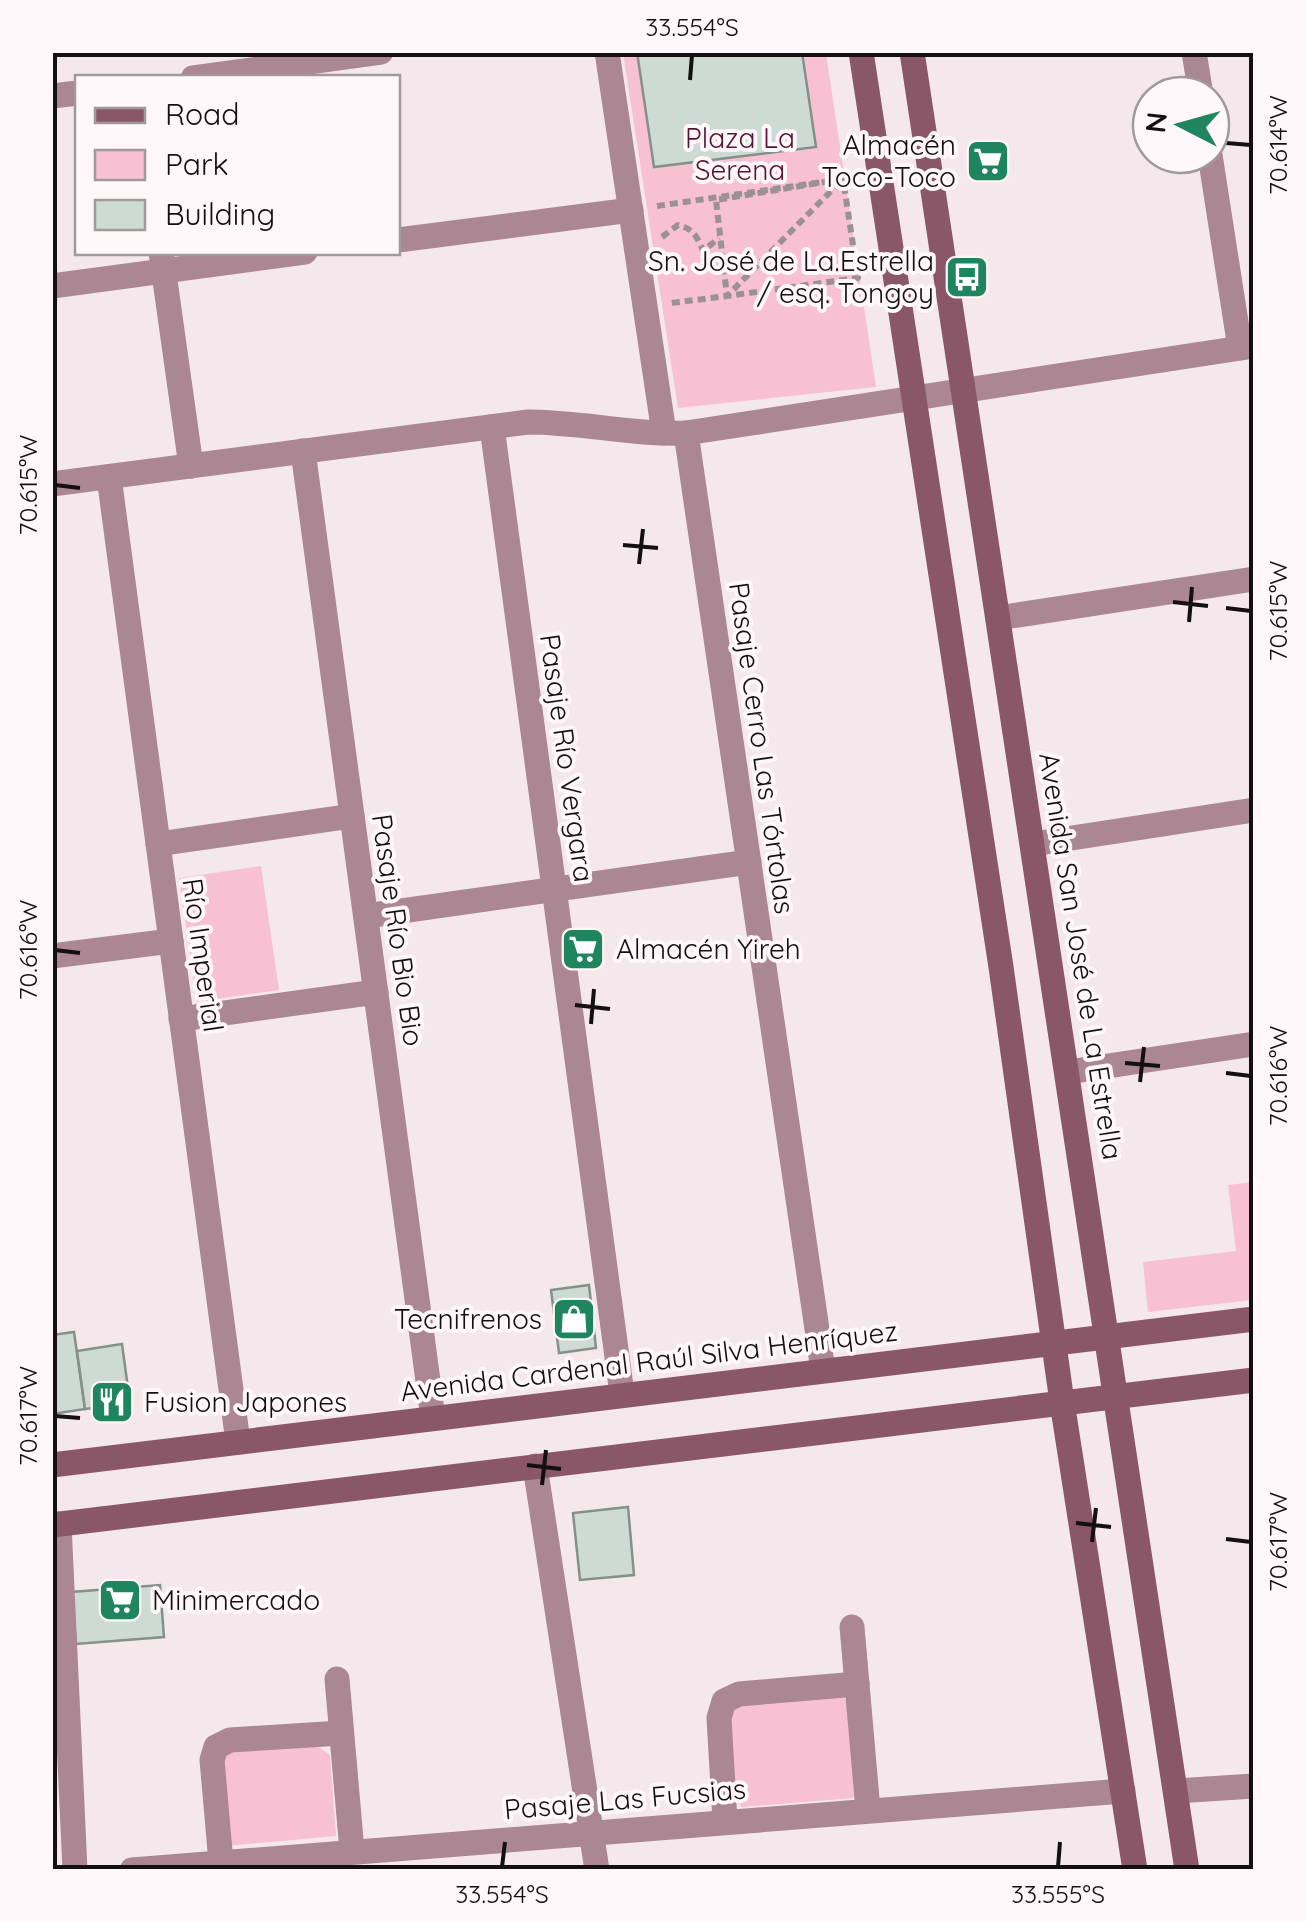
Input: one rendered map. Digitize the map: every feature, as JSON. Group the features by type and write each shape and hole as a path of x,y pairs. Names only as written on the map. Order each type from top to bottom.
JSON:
{"main road":[{"path":"861,52 1135,1870"},
{"name":"Avenida San José de La Estrella","path":"912,52 1187,1870"},
{"name":"Avenida Cardenal Raúl Silva Henríquez","path":"52,1464 1254,1319"},
{"path":"56,1525 1254,1380"}],"street":[{"path":"202,75 234,62 381,52"},
{"name":"Pasaje Cerro Las Tórtolas","path":"607,52 645,307 675,433 749,862 823,1370"},
{"path":"52,484 492,426 551,422 675,433 1247,347 1214,175"},
{"path":"400,240 630,210"},
{"path":"52,286 162,262 262,255"},
{"path":"162,262 191,466"},
{"name":"Pasaje Río Vergara","path":"492,426 622,1394"},
{"name":"Pasaje Río Bio Bio","path":"303,451 433,1418"},
{"name":"Río Imperial","path":"109,476 238,1442"},
{"path":"998,618 1254,579"},
{"path":"1033,844 1254,810"},
{"path":"158,844 352,816"},
{"path":"366,916 749,862"},
{"path":"52,956 171,941"},
{"path":"181,1019 376,992"},
{"path":"1068,1072 1254,1044"},
{"path":"534,1466 597,1870"},
{"path":"56,1525 75,1870"},
{"path":"852,1627 868,1810"},
{"path":"336,1679 352,1852"},
{"path":"725,1822 719,1718 724,1701 739,1694 857,1684"},
{"path":"220,1862 212,1760 216,1747 230,1740 342,1733"},
{"path":"1176,1792 1254,1786"},
{"name":"Pasaje Las Fucsias","path":"132,1870 1122,1790"}],"path":[{"path":"630,210 843,179"},
{"path":"726,296 716,200 843,179"},
{"path":"645,307 858,278 843,179"},
{"path":"726,296 843,179"},
{"path":"630,210 657,243 678,226 693,232 704,252 719,238"}],"green space":[{"name":"Plaza La Serena","path":"623,53 826,53 876,387 678,408"},
{"path":"261,866 279,990 197,1002 179,878"},
{"path":"1253,1182 1253,1300 1148,1312 1143,1262 1236,1251 1228,1185"},
{"path":"838,1694 851,1703 860,1788 854,1798 742,1807 733,1799 728,1713 737,1701"},
{"path":"316,1745 330,1755 336,1836 226,1846 220,1765 227,1750"}],"building":[{"path":"637,52 802,52 816,147 654,167"},
{"name":"Almacén Toco-Toco","path":"995,149 999,168 980,172 977,153"},
{"name":"Almacén Yireh","path":"591,934 595,961 575,964 571,937"},
{"name":"Tecnifrenos","path":"589,1285 596,1348 559,1353 551,1290"},
{"path":"74,1332 85,1409 52,1414 52,1335"},
{"path":"122,1344 130,1403 85,1409 77,1351"},
{"path":"628,1507 634,1575 580,1580 573,1513"},
{"path":"160,1585 164,1637 76,1644 72,1592"}],"place":[{"name":"Almacén Toco-Toco","path":"988,161"},
{"name":"Sn. José de La.Estrella / esq. Tongoy","path":"967,277"},
{"name":"Almacén Yireh","path":"583,949"},
{"name":"Tecnifrenos","path":"574,1319"},
{"name":"Fusion Japones","path":"112,1402"},
{"name":"Minimercado","path":"120,1600"}]}
